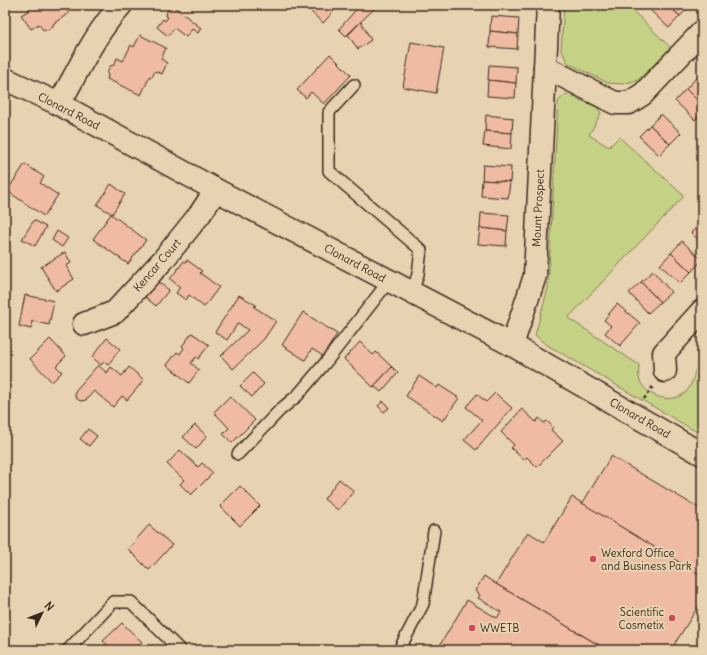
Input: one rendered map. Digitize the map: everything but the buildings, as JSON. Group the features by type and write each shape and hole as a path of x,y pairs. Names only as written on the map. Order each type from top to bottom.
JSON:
{"street":[{"path":"59,104 93,44 114,12 121,5"},
{"name":"Mount Prospect","path":"512,345 535,276 548,5"},
{"path":"545,67 615,103 629,103 643,94 702,32"},
{"name":"Clonard Road","path":"5,79 59,104 216,190 512,345 702,454"},
{"name":"Kencar Court","path":"84,324 115,312 163,260 200,214 216,190"},
{"path":"665,371 664,353 702,310"}],"lane":[{"path":"354,85 329,112 329,171 421,250 418,274 412,293"},
{"path":"238,454 280,410 298,395 335,352 390,281"},
{"path":"399,650 423,604 434,531"},
{"path":"68,650 113,602 131,602 180,650"}],"path":[{"path":"633,414 665,371"}],"green space":[{"path":"564,5 627,5 671,48 638,80 623,84 608,83 568,63 561,50"},
{"path":"566,94 597,107 601,113 589,135 609,147 619,137 684,196 568,318 639,365 639,376 642,385 653,394 660,397 674,398 681,396 689,389 696,368 702,374 702,435 544,343 535,335 548,288 558,101"}],"place":[{"name":"Wexford Office and Business Park","path":"593,559"},
{"name":"Scientific Cosmetix","path":"672,618"},
{"name":"WWETB","path":"472,628"}]}
